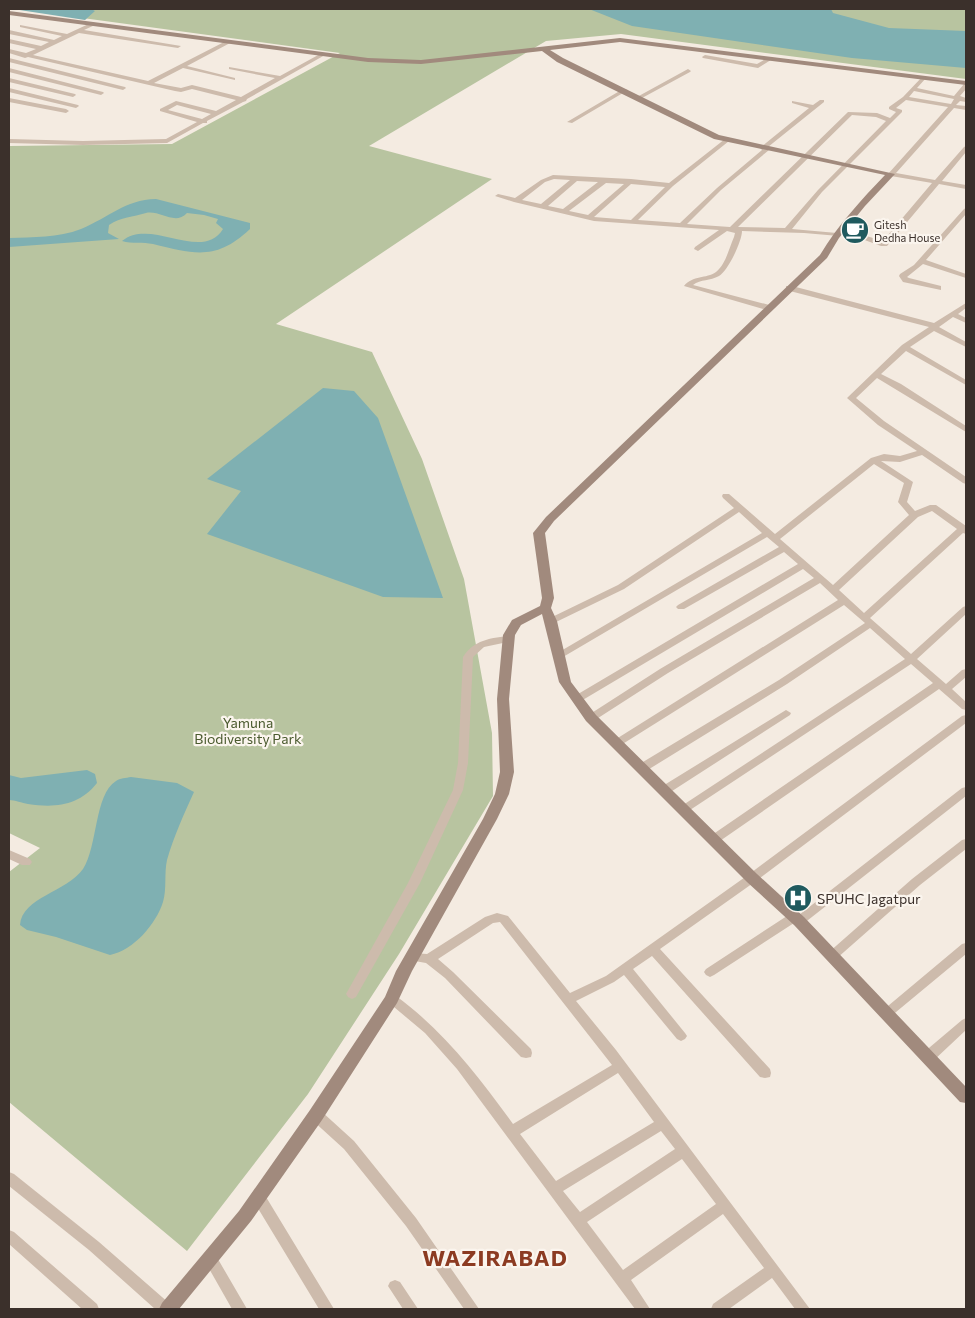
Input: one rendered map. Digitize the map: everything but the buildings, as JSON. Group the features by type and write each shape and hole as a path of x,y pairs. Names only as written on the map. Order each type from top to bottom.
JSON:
{"street":[{"path":"9,13 322,55 421,62 620,40 966,84 958,98 862,204 824,256 548,521 539,533 548,598 545,608 551,621 565,682 576,700 617,744 796,919 966,1097"},
{"path":"11,62 93,24"},
{"path":"22,26 68,36"},
{"path":"78,31 178,46"},
{"path":"9,32 55,42"},
{"path":"9,41 41,48"},
{"path":"149,83 228,42"},
{"path":"543,48 560,60 727,140 845,165 966,187"},
{"path":"9,50 179,90 194,87 244,100"},
{"path":"9,141 82,143 163,141 205,122 322,55"},
{"path":"705,57 758,66 771,58"},
{"path":"11,62 123,88"},
{"path":"182,66 233,79"},
{"path":"231,68 282,78"},
{"path":"9,70 101,93"},
{"path":"640,97 688,71"},
{"path":"787,230 845,165 888,120 900,111 891,108 905,98 923,78"},
{"path":"9,80 73,96"},
{"path":"913,89 966,100"},
{"path":"9,90 76,106"},
{"path":"570,122 625,90"},
{"path":"905,98 966,108"},
{"path":"9,100 66,111"},
{"path":"681,226 765,148 822,101"},
{"path":"794,102 813,107"},
{"path":"205,122 162,110 176,103 218,114"},
{"path":"698,250 729,229 850,113 863,112 888,120"},
{"path":"632,222 671,185 727,140"},
{"path":"498,196 589,218 729,229 839,233 884,244 966,148"},
{"path":"516,201 549,178 631,181 671,185"},
{"path":"542,207 576,178"},
{"path":"564,212 605,180"},
{"path":"589,218 631,181"},
{"path":"938,288 903,278 922,262 966,210"},
{"path":"729,229 739,232 722,270 714,276 696,279 688,286 770,308"},
{"path":"922,262 966,276"},
{"path":"789,288 935,327 966,345"},
{"path":"966,305 905,347 852,395 853,402 966,482"},
{"path":"953,314 966,321"},
{"path":"905,347 966,383"},
{"path":"876,374 966,430"},
{"path":"559,655 771,536 874,460 884,457 900,459 923,452"},
{"path":"874,460 909,482 902,502 914,515"},
{"path":"726,496 966,708"},
{"path":"642,768 783,682 867,621 964,530 933,507 914,515 910,522 834,590"},
{"path":"551,621 621,587 740,508"},
{"path":"681,607 784,548"},
{"path":"576,700 803,565"},
{"path":"592,718 672,666 820,579"},
{"path":"617,744 845,600"},
{"path":"9,1178 94,1246 166,1309 210,1258 258,1196 316,1115 392,999 413,957 474,852 502,794 507,772 504,699 509,639 516,623 545,608"},
{"path":"684,810 910,660 966,609"},
{"path":"352,994 414,883 458,790 463,763 468,657 472,649 482,644 509,639"},
{"path":"714,840 966,672"},
{"path":"665,790 786,713"},
{"path":"568,1000 610,979 752,878 966,718"},
{"path":"710,972 796,919 966,791"},
{"path":"832,956 916,882 966,843"},
{"path":"9,854 26,862"},
{"path":"430,959 489,920 497,917 504,919 620,1066 803,1309"},
{"path":"886,1014 966,947"},
{"path":"652,948 765,1073"},
{"path":"413,957 430,959 449,975 526,1053"},
{"path":"625,968 681,1036"},
{"path":"392,999 416,1015 438,1038 512,1132 643,1309"},
{"path":"928,1057 966,1023"},
{"path":"512,1132 620,1066"},
{"path":"316,1115 349,1145 411,1222 472,1309"},
{"path":"554,1189 662,1123"},
{"path":"578,1221 683,1151"},
{"path":"258,1196 327,1309"},
{"path":"621,1279 724,1206"},
{"path":"9,1236 92,1309"},
{"path":"210,1258 240,1309"},
{"path":"718,1309 772,1270"},
{"path":"395,1286 411,1309"}],"green space":[{"name":"Yamuna Biodiversity Park","path":"16,9 966,9 966,79 621,34 546,41 369,146 492,179 276,324 372,352 422,459 464,579 492,733 493,796 399,954 308,1094 187,1251 9,1102 9,872 40,848 9,833 9,146 172,144 340,53"}],"water":[{"path":"13,9 91,9 95,11 85,20"},
{"path":"589,9 831,9 833,13 889,28 966,31 966,68 852,58 632,26"},
{"path":"156,199 250,223 250,229 226,246 205,252 193,252 153,244 122,241 134,235 147,234 202,242 214,238 223,229 216,223 218,219 204,215 187,213 182,217 172,218 146,213 109,225 108,233 119,239 9,247 9,238 45,237 72,232 135,202"},
{"path":"323,388 354,391 378,418 443,598 383,597 207,534 241,491 207,479"},
{"path":"87,770 95,774 97,783 90,791 74,801 48,806 9,800 9,775 21,778"},
{"path":"131,777 177,783 194,792 167,860 163,902 155,919 143,935 127,948 110,955 56,937 27,930 20,925 23,915 28,908 67,884 83,869 88,859 104,797 116,781"}],"place":[{"name":"Gitesh Dedha House","path":"855,230"},
{"name":"SPUHC Jagatpur","path":"798,898"}],"district":[{"name":"WAZIRABAD","path":"495,1257"}]}
